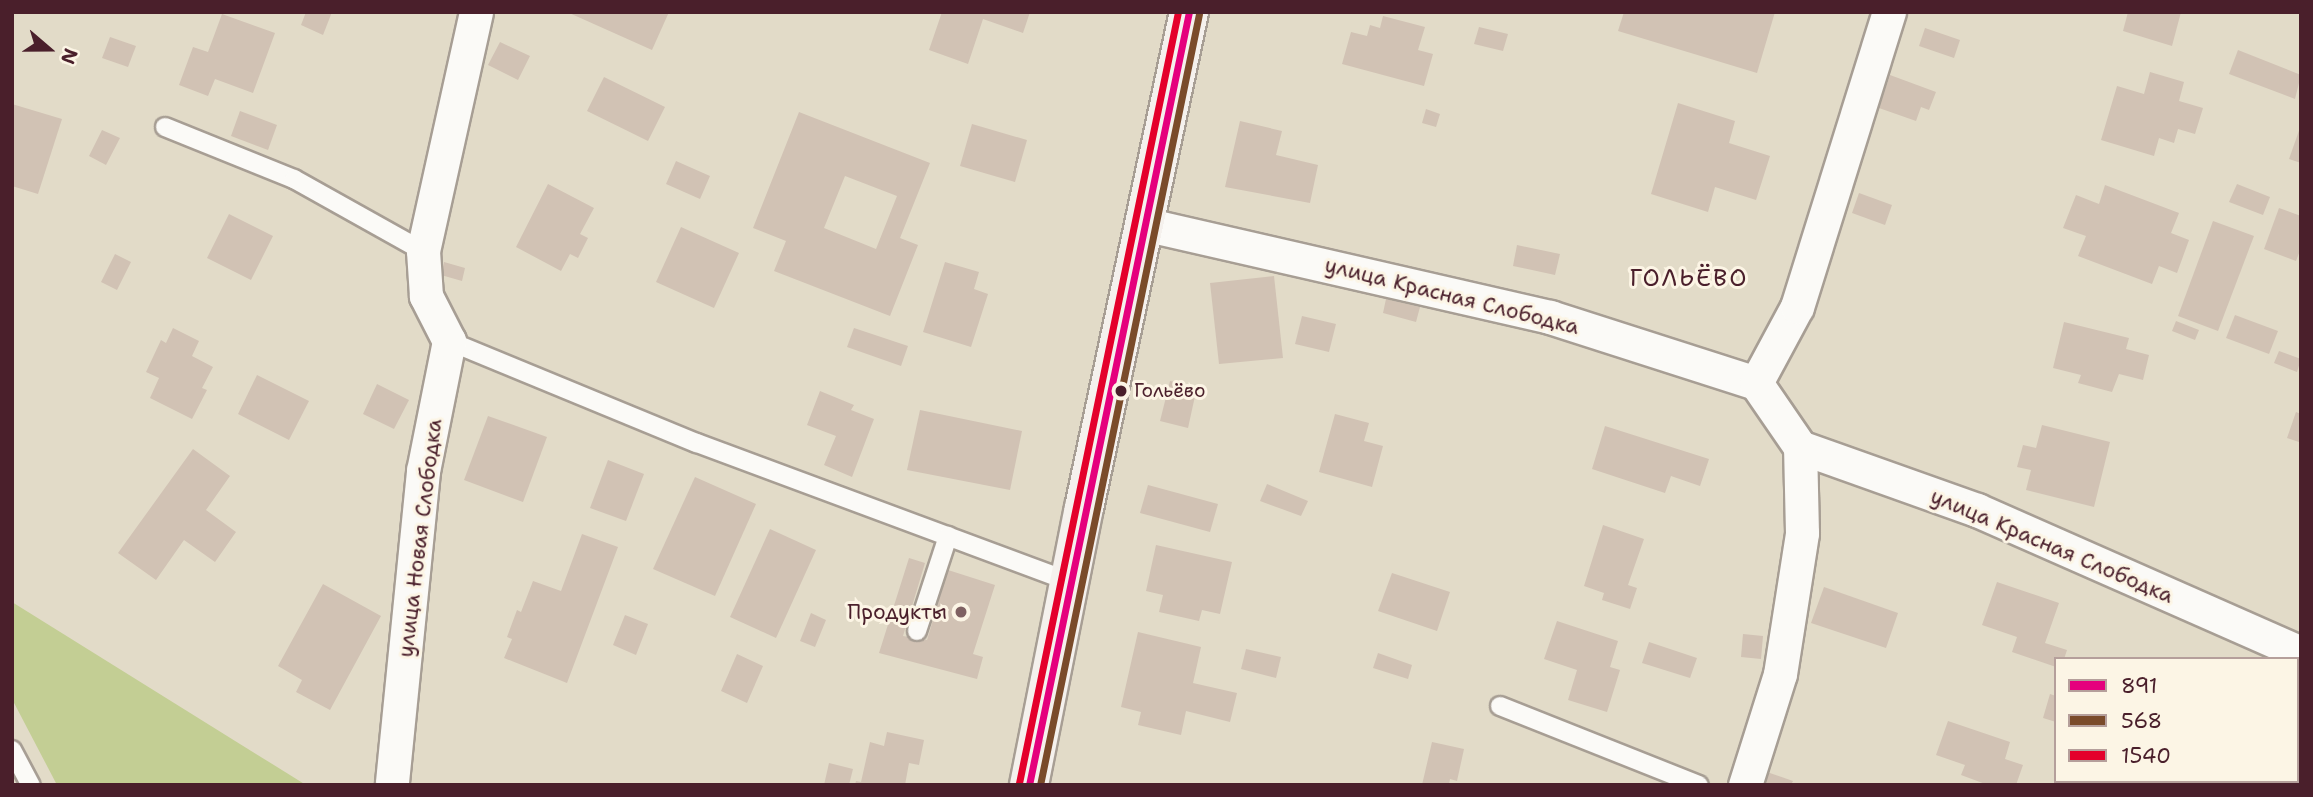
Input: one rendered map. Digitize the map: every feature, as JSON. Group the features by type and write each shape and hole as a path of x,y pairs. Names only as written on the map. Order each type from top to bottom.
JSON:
{"main road":[{"path":"1029,785 1189,12"}],"street":[{"path":"449,341 426,296 423,251 476,12"},
{"path":"1745,785 1782,661 1802,533 1800,447 1756,383 1797,307 1889,12"},
{"name":"улица Красная Слободка","path":"1144,224 1550,317 1756,383"},
{"name":"улица Новая Слободка","path":"392,782 423,471 449,341"},
{"name":"улица Красная Слободка","path":"1800,447 1977,510 2301,653"}],"lane":[{"path":"165,127 294,179 423,251"},
{"path":"449,341 696,443 1069,582"},
{"path":"917,631 948,536"},
{"path":"1500,706 1699,785"},
{"path":"12,750 31,785"}],"green space":[{"path":"12,602 306,785 57,785 12,699"}],"building":[{"path":"306,12 332,12 323,35 301,25"},
{"path":"567,12 669,12 652,50"},
{"path":"942,12 1030,12 1023,33 983,19 968,64 929,50"},
{"path":"1624,12 1775,12 1757,73 1618,31"},
{"path":"2128,12 2181,12 2172,46 2123,31"},
{"path":"222,14 275,33 253,93 215,79 208,96 179,85 193,47 208,52"},
{"path":"1383,16 1425,27 1418,50 1433,54 1424,86 1342,64 1351,32 1367,36 1370,25 1380,28"},
{"path":"1479,27 1508,34 1503,51 1474,44"},
{"path":"1925,28 1960,40 1954,58 1919,46"},
{"path":"110,37 136,46 128,67 102,58"},
{"path":"500,42 530,56 518,80 488,65"},
{"path":"2238,50 2301,75 2295,99 2229,74"},
{"path":"2150,72 2184,82 2179,101 2203,108 2195,134 2178,129 2174,143 2159,138 2154,156 2101,140 2117,86 2144,94"},
{"path":"1890,75 1936,92 1929,110 1921,107 1916,121 1879,108"},
{"path":"604,77 665,107 648,141 587,111"},
{"path":"1678,103 1735,121 1729,143 1770,156 1756,200 1715,187 1708,212 1651,194"},
{"path":"12,104 62,119 38,194 12,186"},
{"path":"1426,109 1440,114 1436,127 1422,123"},
{"path":"240,111 277,125 268,150 231,136"},
{"path":"799,112 930,163 900,238 918,245 890,316 774,271 786,241 753,228","holes":["845,176 897,196 876,249 824,228"]},
{"path":"1240,121 1282,131 1276,155 1318,165 1310,203 1225,187"},
{"path":"972,124 1027,140 1015,182 960,166"},
{"path":"2301,125 2301,163 2289,159"},
{"path":"102,130 120,138 106,165 89,156"},
{"path":"676,161 710,176 700,199 666,184"},
{"path":"548,184 594,208 580,234 588,238 578,258 570,254 561,271 516,247"},
{"path":"2237,184 2270,197 2263,215 2229,202"},
{"path":"2105,185 2179,213 2171,233 2189,240 2177,273 2159,266 2152,284 2078,256 2086,236 2063,228 2076,195 2099,204"},
{"path":"1859,193 1892,205 1885,225 1852,213"},
{"path":"2279,208 2301,216 2301,248 2296,261 2264,249"},
{"path":"229,214 273,236 251,280 207,258"},
{"path":"2213,221 2254,236 2218,331 2178,316"},
{"path":"681,227 739,253 714,308 656,282"},
{"path":"1517,245 1560,254 1555,275 1513,266"},
{"path":"115,254 131,262 117,290 101,282"},
{"path":"444,262 465,268 462,281 441,275"},
{"path":"945,262 979,272 974,289 988,294 971,347 923,332"},
{"path":"1274,276 1283,358 1219,364 1210,283"},
{"path":"1386,299 1420,307 1416,322 1383,313"},
{"path":"2235,315 2278,331 2269,354 2226,338"},
{"path":"1302,316 1336,324 1329,352 1295,344"},
{"path":"2176,321 2199,330 2195,340 2172,331"},
{"path":"2064,322 2129,338 2126,349 2149,355 2143,380 2119,374 2112,392 2078,383 2081,375 2053,368"},
{"path":"173,328 199,341 192,356 213,367 202,388 207,390 192,419 150,398 159,378 146,372 161,340 166,343"},
{"path":"854,328 908,346 901,366 847,347"},
{"path":"2279,351 2301,359 2297,372 2274,363"},
{"path":"257,375 309,401 289,440 238,414"},
{"path":"1170,381 1197,387 1188,428 1160,421"},
{"path":"377,384 409,400 394,429 363,414"},
{"path":"820,391 854,405 851,410 874,419 852,477 824,465 836,436 807,425"},
{"path":"920,410 1022,431 1010,490 907,470"},
{"path":"2296,412 2301,414 2299,442 2287,438"},
{"path":"1335,414 1369,423 1364,441 1383,446 1372,487 1319,472"},
{"path":"488,416 547,437 523,502 464,480"},
{"path":"2042,425 2110,442 2094,507 2026,490 2031,470 2017,467 2023,445 2036,448"},
{"path":"1605,426 1709,459 1700,486 1671,476 1665,493 1592,469"},
{"path":"193,449 230,476 206,510 236,532 215,562 184,540 156,580 118,553"},
{"path":"608,460 644,474 626,521 590,508"},
{"path":"695,477 756,504 715,596 653,569"},
{"path":"1267,484 1308,501 1301,516 1260,501"},
{"path":"1148,485 1218,504 1210,532 1140,513"},
{"path":"1603,525 1644,539 1628,585 1637,588 1630,609 1602,600 1604,593 1584,586"},
{"path":"770,529 816,550 776,638 730,617"},
{"path":"582,534 618,547 567,683 504,658 512,639 507,637 517,610 521,612 533,581 561,591"},
{"path":"1156,545 1232,562 1220,614 1202,610 1199,621 1159,612 1163,595 1146,591"},
{"path":"909,558 925,563 903,636 927,640 948,570 995,585 973,654 983,657 977,679 879,653"},
{"path":"1392,573 1450,592 1437,631 1378,611"},
{"path":"1997,582 2059,603 2045,643 2067,650 2065,657 2054,657 2054,666 2012,652 2017,637 1982,625"},
{"path":"323,584 381,616 330,710 296,692 302,680 278,666"},
{"path":"1824,587 1898,613 1886,648 1811,623"},
{"path":"811,613 826,620 815,647 800,641"},
{"path":"625,615 648,624 636,655 613,645"},
{"path":"1557,621 1618,641 1610,667 1620,670 1607,712 1568,700 1577,670 1544,659"},
{"path":"1138,632 1201,647 1193,683 1237,693 1230,722 1186,711 1181,735 1138,725 1141,712 1121,707"},
{"path":"1743,634 1763,636 1761,659 1741,657"},
{"path":"1649,642 1697,658 1690,678 1642,663"},
{"path":"1246,649 1281,657 1276,678 1241,669"},
{"path":"1378,653 1412,665 1408,679 1373,668"},
{"path":"737,654 763,666 747,703 721,691"},
{"path":"2299,684 2301,685 2301,732 2299,731"},
{"path":"2050,694 2054,695 2054,721 2043,718"},
{"path":"1948,721 2010,742 2005,759 2023,765 2016,785 1988,785 1961,775 1965,765 1936,755"},
{"path":"887,732 924,740 919,765 909,763 905,785 855,785 856,781 861,782 870,742 884,746"},
{"path":"1432,742 1464,749 1457,781 1450,779 1449,785 1422,785"},
{"path":"829,763 853,769 849,785 824,785"},
{"path":"1767,772 1793,781 1791,785 1766,785"},
{"path":"2195,783 2260,783 2260,785"}],"transit line":[{"name":"1540","path":"1019,783 1178,12"},
{"name":"891","path":"1029,785 1189,12"},
{"name":"568","path":"1040,785 1199,14"}],"place":[{"name":"Гольёво","path":"1121,391"},
{"name":"Продукты","path":"961,612"}],"district":[{"name":"ГОЛЬЁВО","path":"1689,279"}]}
